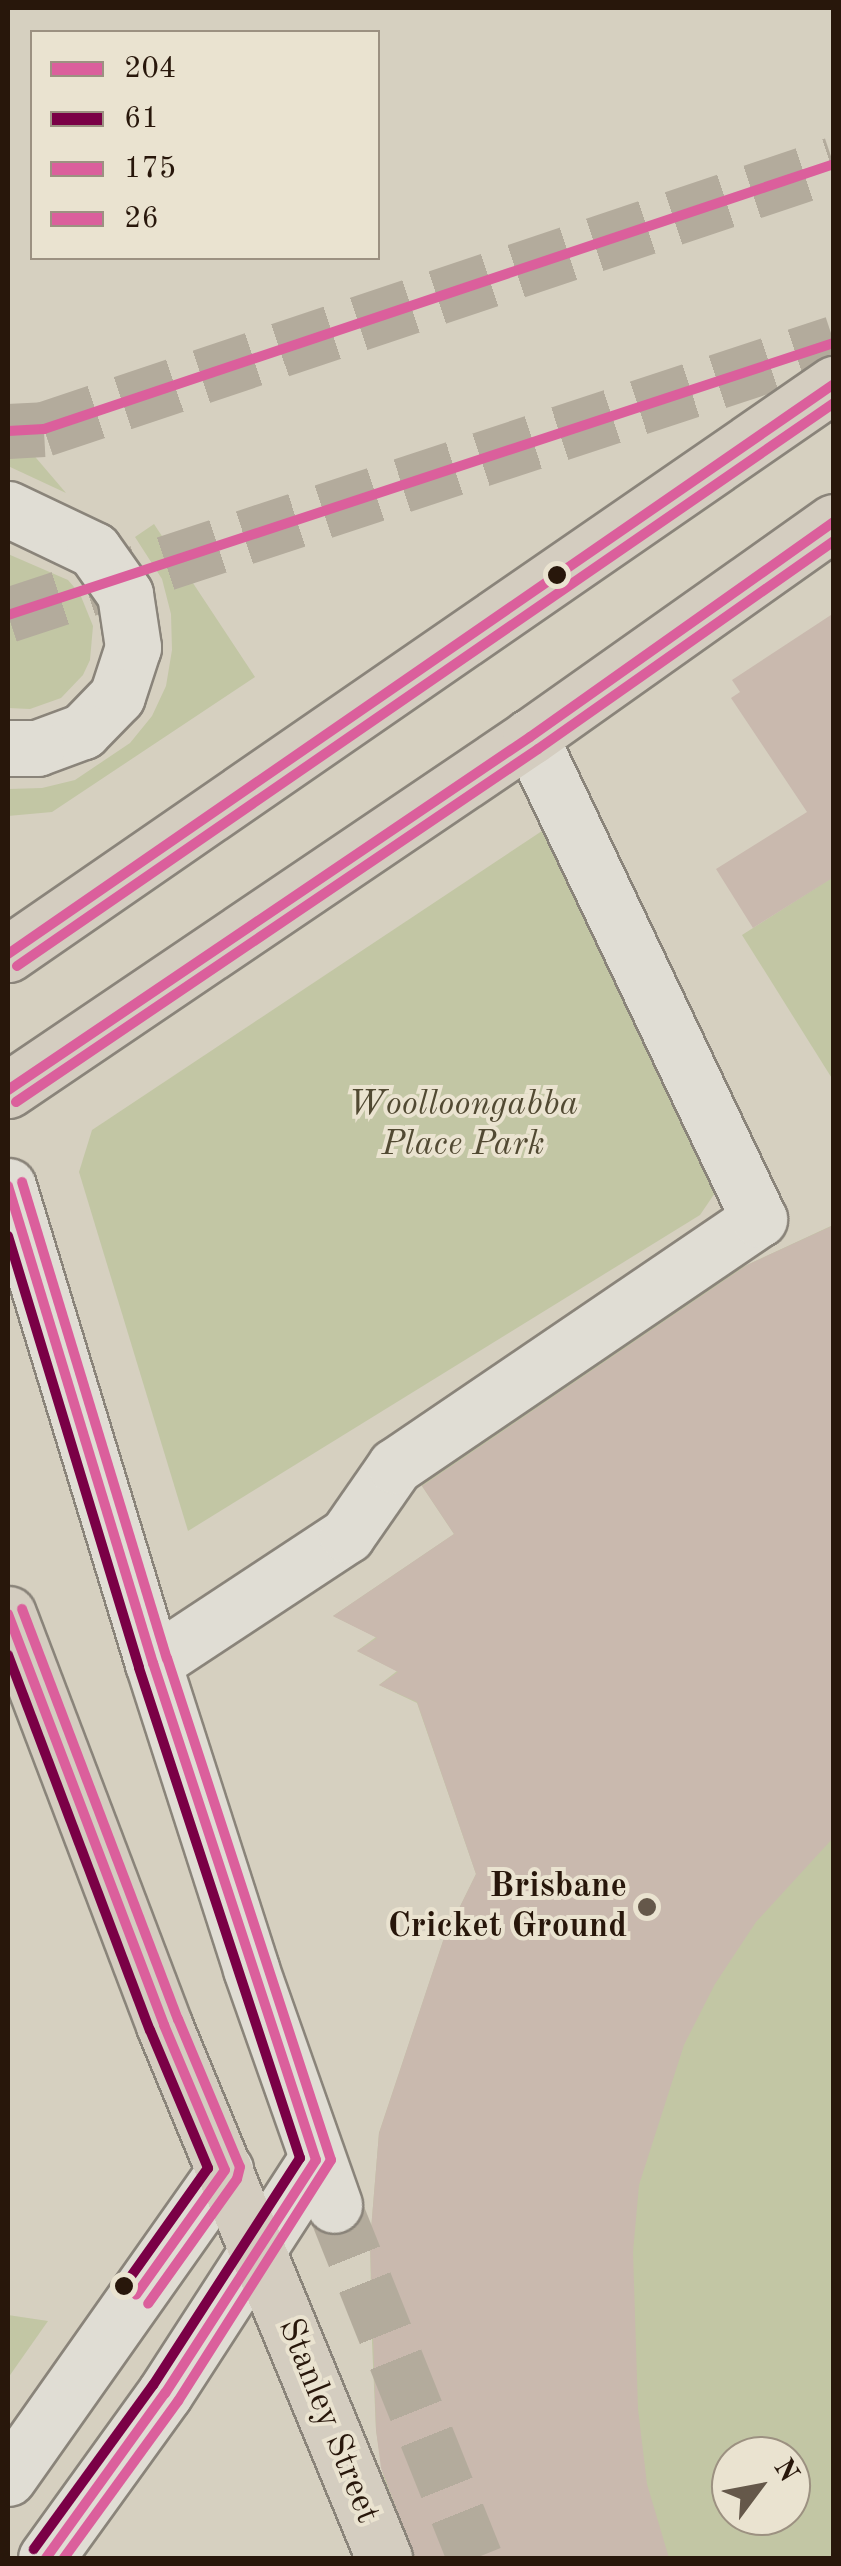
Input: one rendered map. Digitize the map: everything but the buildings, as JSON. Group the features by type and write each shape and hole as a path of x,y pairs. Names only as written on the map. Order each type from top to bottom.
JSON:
{"main road":[{"path":"8,954 834,384"},
{"path":"8,1090 530,737 834,522"},
{"name":"Stanley Street","path":"8,1614 164,2025 384,2558"}],"street":[{"path":"8,509 94,550 126,594 134,647 117,696 83,731 36,748 8,748"},
{"path":"154,1663 347,1535 395,1466 759,1219 530,737"},
{"path":"8,1186 154,1663 325,2182 258,2250 165,2393 46,2558"},
{"path":"8,2478 225,2170"}],"green space":[{"path":"8,425 66,493 8,466"},
{"path":"154,524 255,677 52,812 8,816 8,789 42,788 75,780 130,743 152,716 166,686 172,650 171,614 162,579 135,537"},
{"path":"8,554 68,580 80,594 93,626 90,660 83,675 61,698 30,709 8,708"},
{"name":"Woolloongabba Place Park","path":"548,827 717,1190 700,1215 188,1531 79,1172 92,1130"},
{"path":"833,877 833,1080 742,935"},
{"name":"Brisbane Cricket Ground","path":"833,1225 833,2558 396,2558 376,2430 372,2343 370,2242 379,2133 443,1941 476,1874 417,1703 379,1685 397,1671 357,1651 376,1637 333,1616 454,1534 410,1468 626,1321"},
{"path":"8,2315 48,2321 8,2378"}],"tunnel":[{"path":"8,431 44,429 834,164"},
{"path":"8,615 834,343"},
{"path":"334,2205 475,2558"}],"transit line":[{"path":"8,431 44,429 834,164"},
{"path":"8,615 834,343"},
{"name":"26","path":"8,954 834,384"},
{"path":"17,966 834,403"},
{"name":"26","path":"8,1090 530,737 834,522"},
{"path":"16,1102 538,749 834,541"},
{"name":"175","path":"22,1182 167,1658 331,2160 178,2401 64,2558"},
{"name":"204","path":"8,1186 153,1663 316,2160 165,2393 46,2558"},
{"name":"61","path":"8,1236 139,1668 300,2158 153,2385 34,2549"},
{"name":"175","path":"22,1609 178,2019 240,2167 237,2179 148,2304"},
{"name":"204","path":"8,1614 164,2025 225,2170 136,2295"},
{"name":"61","path":"8,1655 150,2030 208,2168 124,2286"}],"place":[{"name":"Brisbane Cricket Ground","path":"647,1907"}]}
